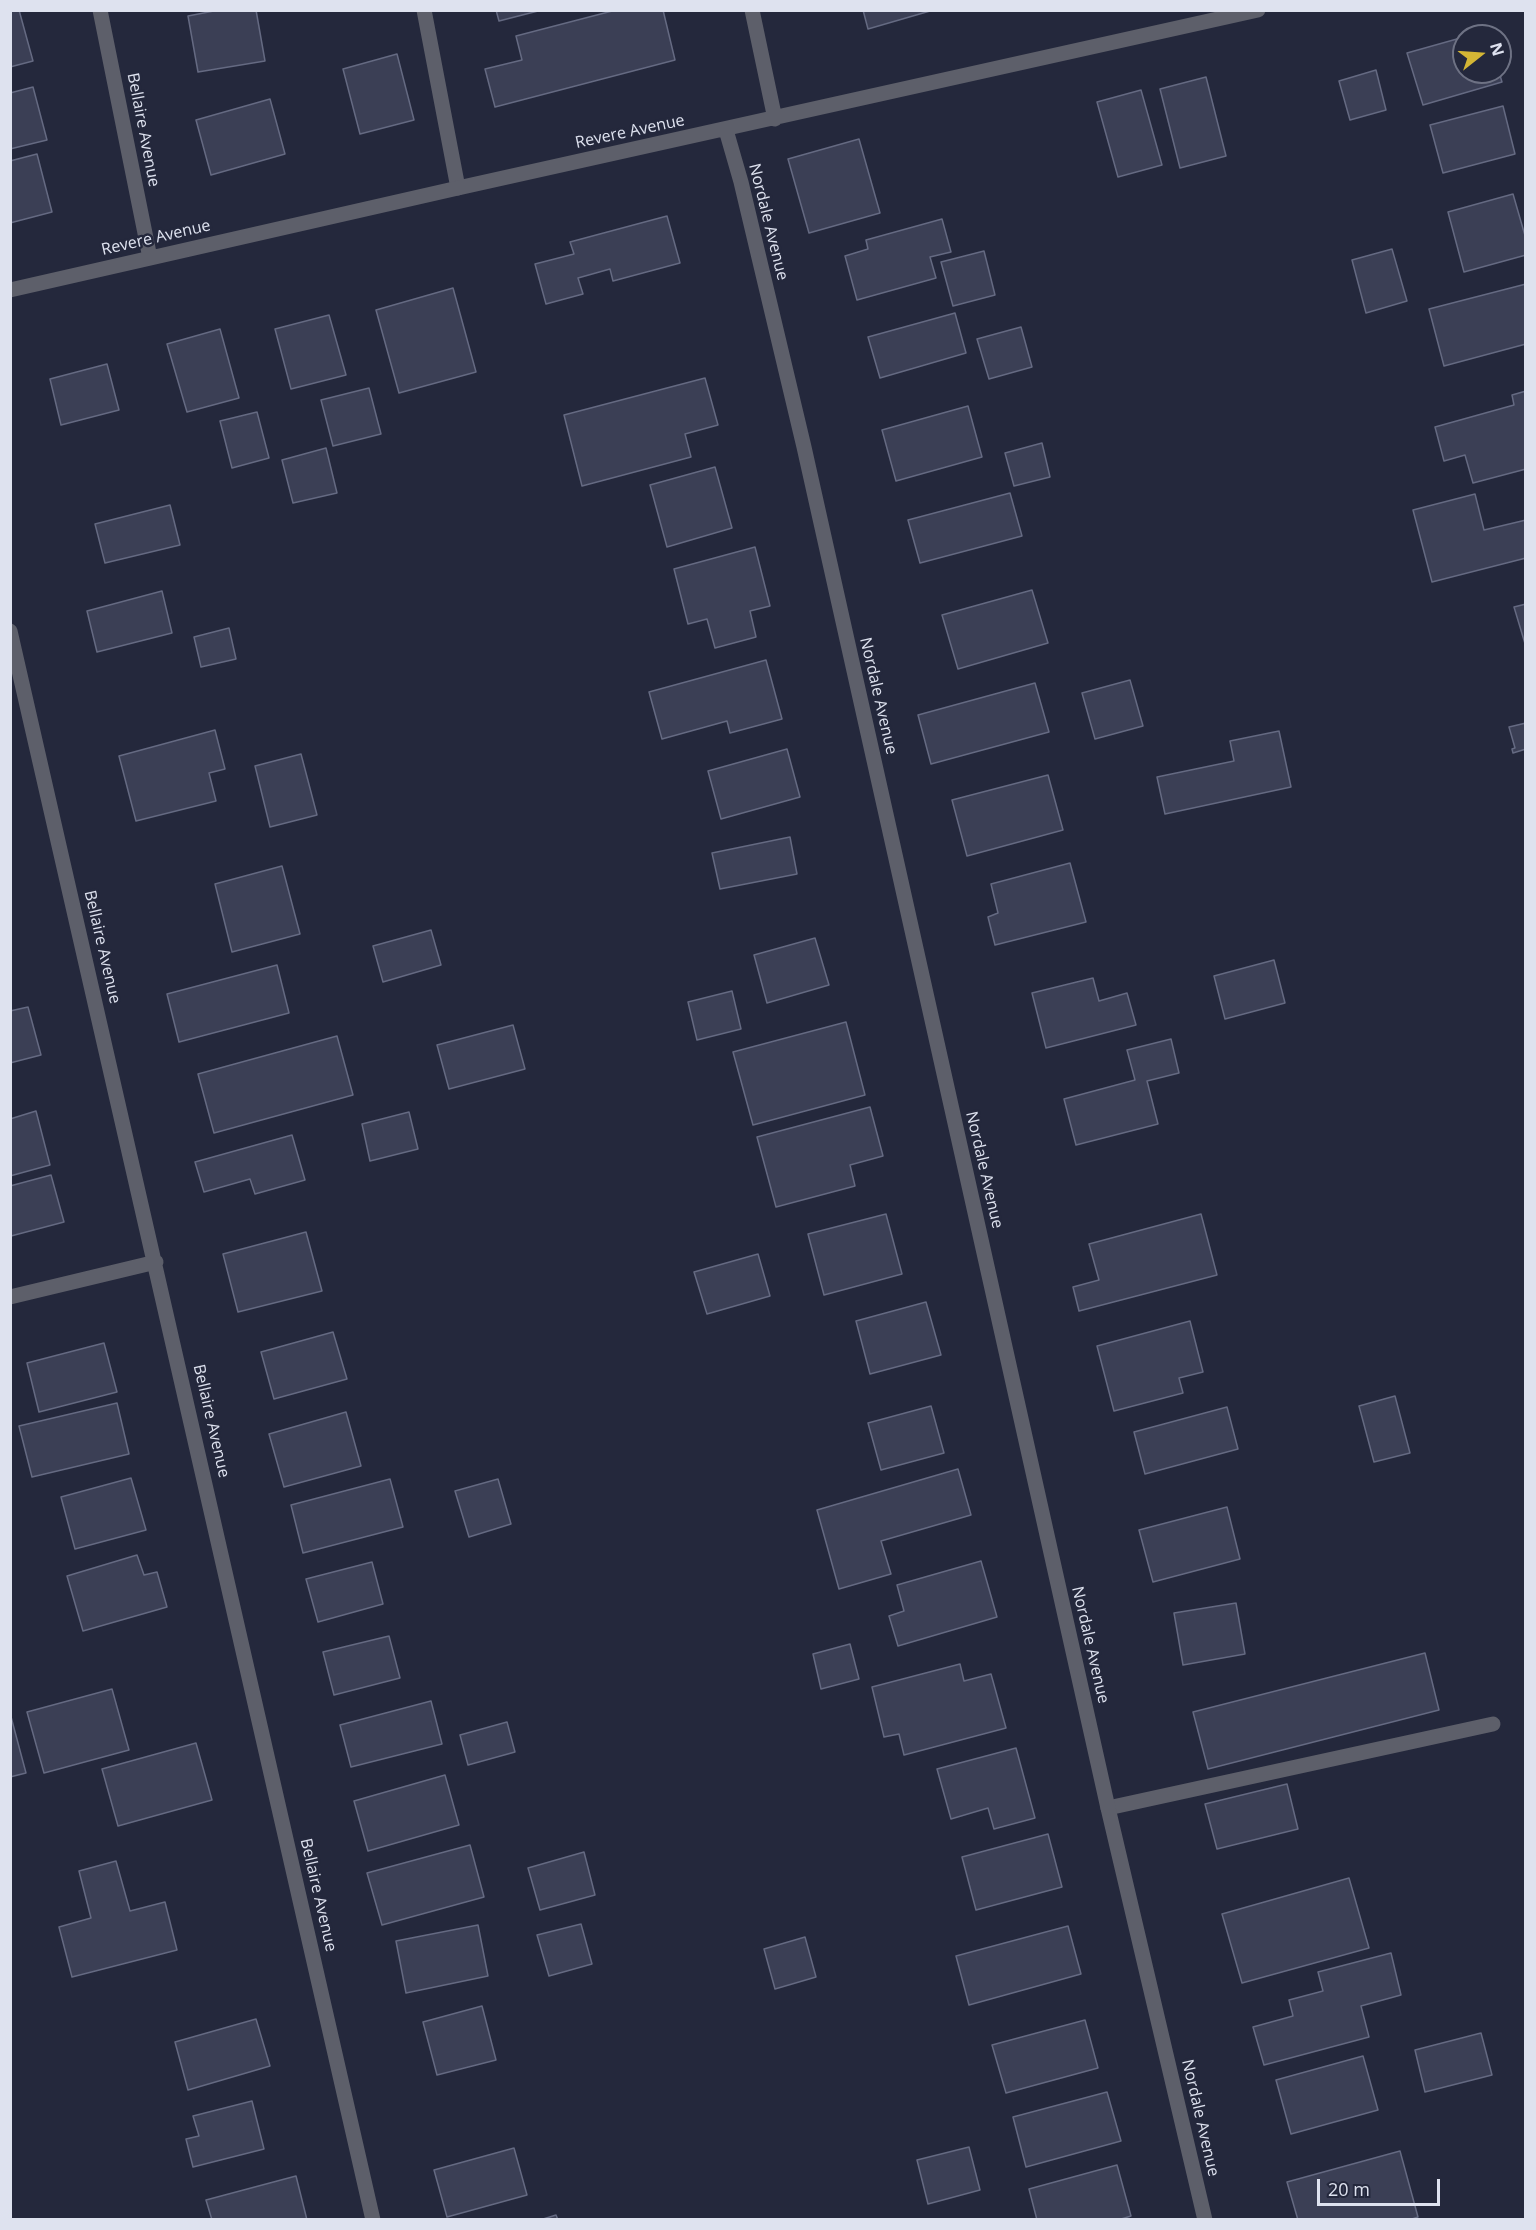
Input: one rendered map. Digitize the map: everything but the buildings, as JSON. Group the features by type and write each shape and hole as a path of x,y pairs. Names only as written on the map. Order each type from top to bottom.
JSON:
{"street":[{"name":"Bellaire Avenue","path":"100,10 150,258"},
{"path":"424,10 458,188"},
{"path":"752,10 775,119"},
{"name":"Revere Avenue","path":"10,290 1258,10"},
{"name":"Nordale Avenue","path":"726,130 741,182 804,447 1108,1808 1205,2220"},
{"name":"Bellaire Avenue","path":"10,631 156,1262 373,2220"},
{"path":"10,1297 156,1262"},
{"path":"1108,1808 1493,1724"}]}
